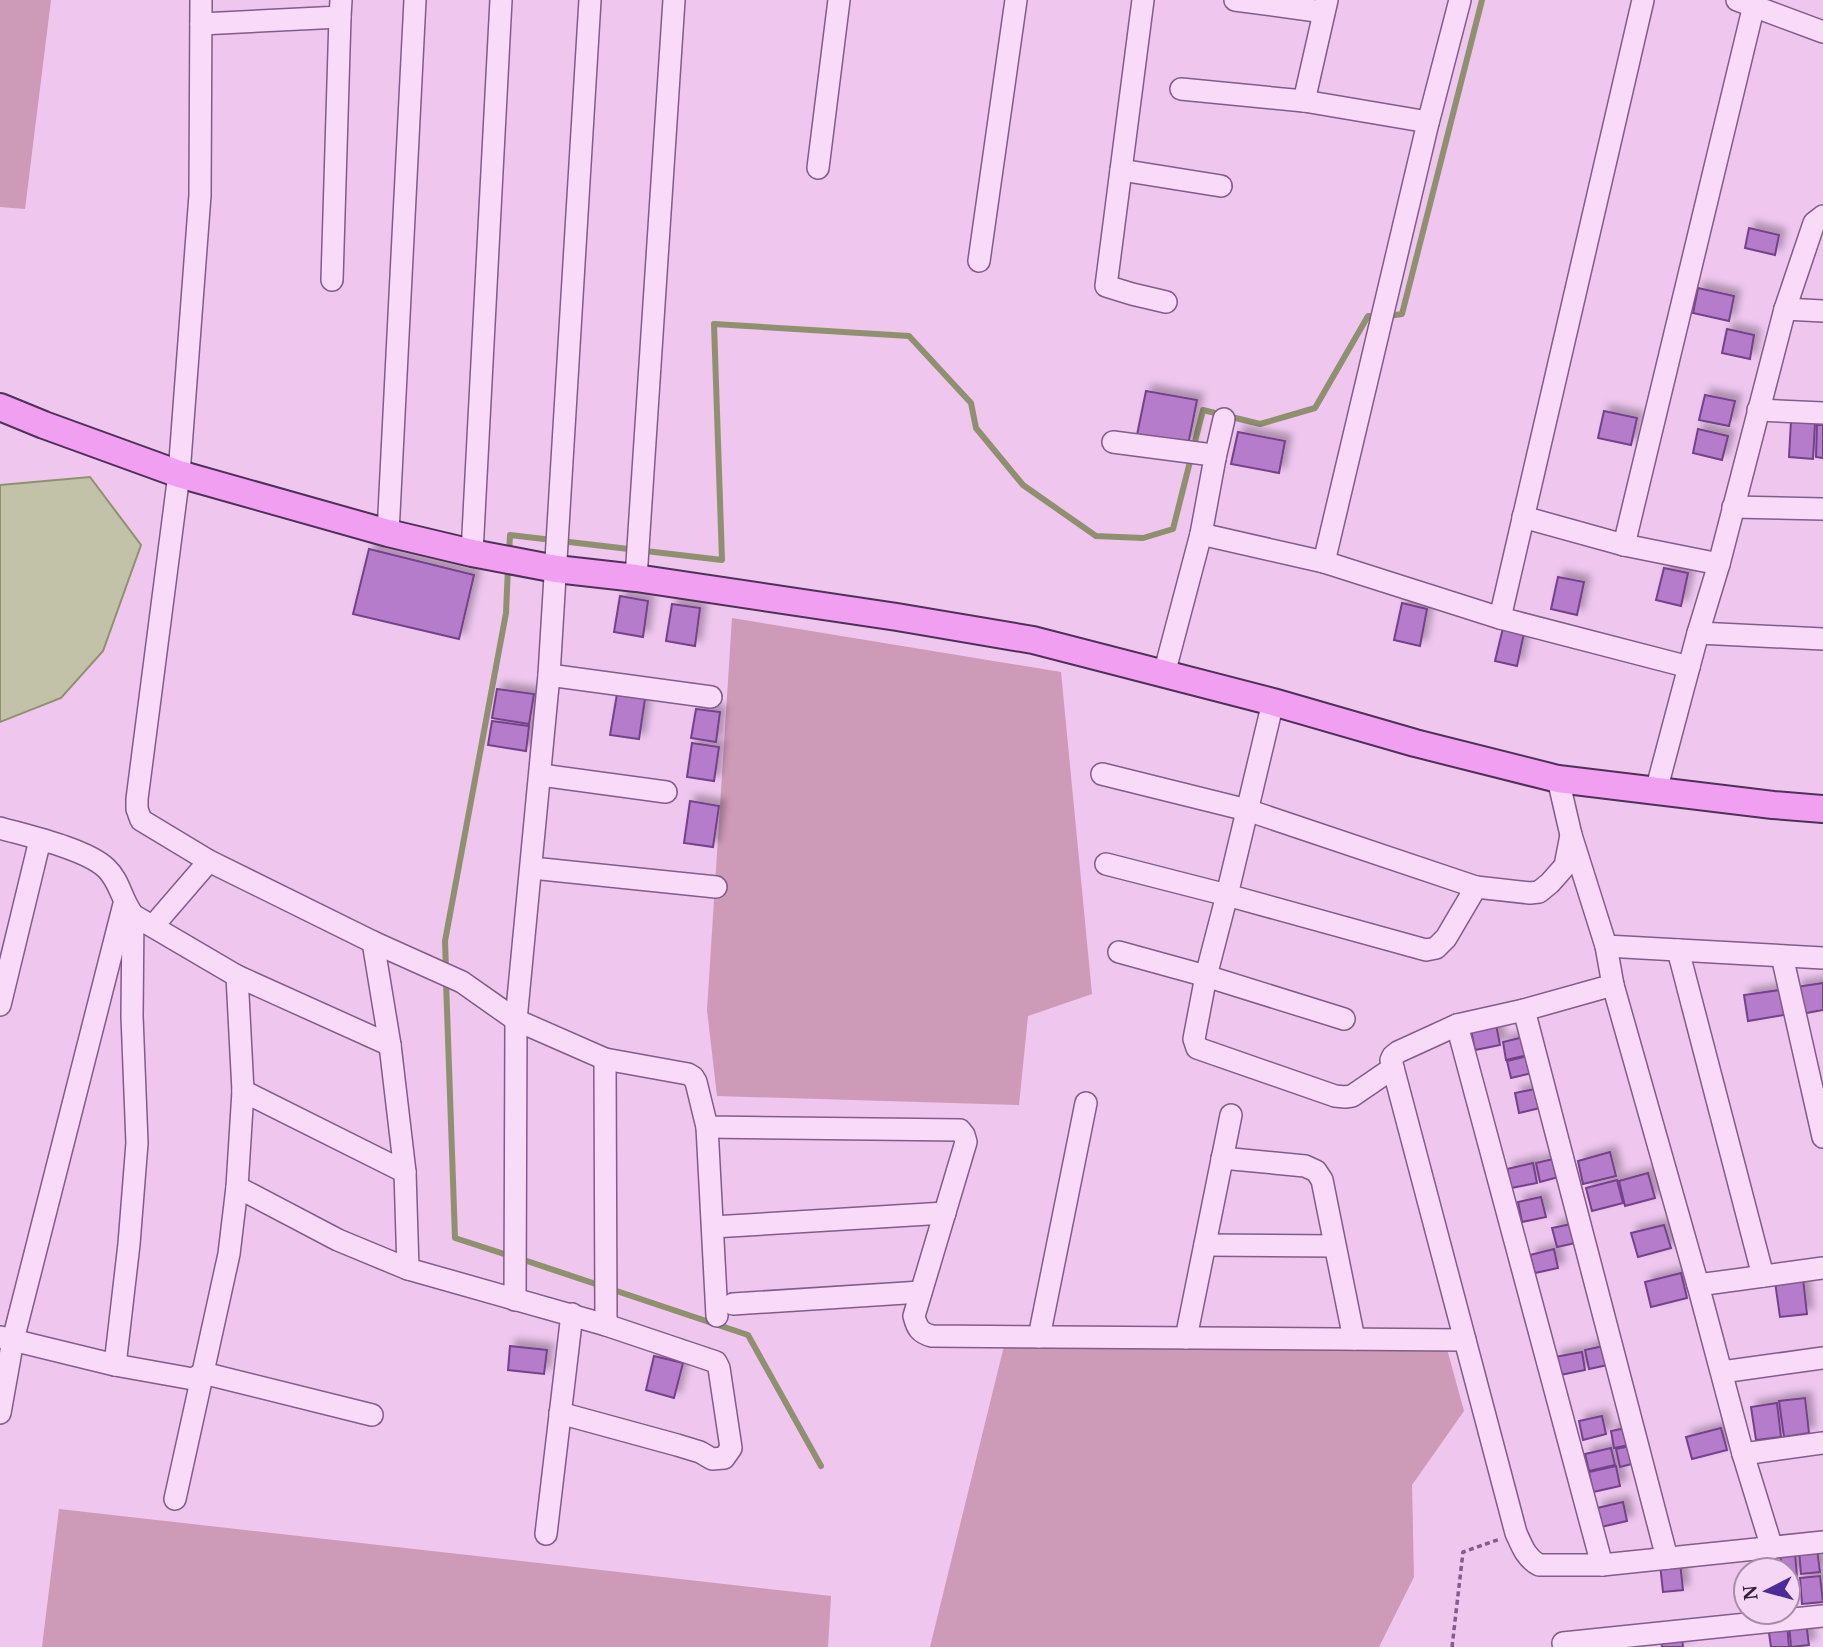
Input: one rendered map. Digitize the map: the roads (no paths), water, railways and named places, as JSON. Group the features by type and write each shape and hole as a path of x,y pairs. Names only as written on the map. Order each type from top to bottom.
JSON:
{"main road":[{"path":"0,407 179,474 388,533 492,557 556,569 636,578 1033,640 1558,779 1823,809"}],"street":[{"path":"201,0 200,195 179,474 137,809 141,820 209,861 462,982 516,1020 605,1059 693,1077 707,1127 712,1227 725,1310 921,1292"},
{"path":"388,533 415,0"},
{"path":"492,557 501,0"},
{"path":"515,1300 516,1020 549,675 590,0"},
{"path":"636,578 674,0"},
{"path":"818,168 839,0"},
{"path":"979,261 1016,0"},
{"path":"1143,0 1106,286 1166,302"},
{"path":"1235,0 1325,6 1304,101"},
{"path":"1324,562 1428,122 1460,0"},
{"path":"1500,618 1643,0"},
{"path":"1624,545 1745,3 1823,32"},
{"path":"201,24 340,9 332,280"},
{"path":"1181,89 1304,101 1428,122"},
{"path":"1121,170 1221,186"},
{"path":"1656,791 1719,564 1785,309 1814,223 1823,216"},
{"path":"1785,309 1823,311"},
{"path":"1758,410 1823,413"},
{"path":"1164,674 1201,534 1210,456 1224,419"},
{"path":"1113,442 1210,456"},
{"path":"1733,507 1823,509"},
{"path":"1523,517 1624,545 1719,564"},
{"path":"1201,534 1324,562 1500,618 1689,667"},
{"path":"1698,633 1823,639"},
{"path":"549,675 711,697"},
{"path":"1273,702 1206,976 1194,1039 1197,1048 1335,1096 1352,1096 1392,1068"},
{"path":"1102,774 1247,810 1476,887 1539,892 1565,866 1572,835"},
{"path":"541,775 666,792"},
{"path":"1558,779 1743,1454 1772,1548"},
{"path":"0,828 90,857 107,869 129,909 137,1143 115,1365"},
{"path":"0,1005 40,840"},
{"path":"153,926 209,861"},
{"path":"1106,864 1426,950 1436,948 1446,938 1476,887"},
{"path":"532,867 716,887"},
{"path":"129,909 237,976 390,1045"},
{"path":"0,1413 6,1339 129,909"},
{"path":"383,946 390,1045 405,1172 408,1269"},
{"path":"1605,946 1823,958"},
{"path":"1678,950 1763,1276"},
{"path":"1119,951 1344,1019"},
{"path":"1782,956 1823,1137"},
{"path":"175,1499 229,1254 237,1187 243,1090 237,976"},
{"path":"1613,985 1524,1010 1457,1025 1398,1052 1391,1060 1516,1533 1531,1561 1539,1565 1602,1565 1823,1542"},
{"path":"1524,1010 1667,1558"},
{"path":"1457,1025 1602,1565"},
{"path":"605,1059 606,1325"},
{"path":"243,1090 405,1172"},
{"path":"1040,1337 1086,1103"},
{"path":"1186,1338 1231,1115"},
{"path":"707,1127 960,1130 966,1142 914,1316 917,1327 924,1334 1465,1340"},
{"path":"1222,1158 1305,1166 1316,1171 1322,1180 1354,1339"},
{"path":"237,1187 338,1240 408,1269 572,1314 716,1362 730,1448 724,1458 712,1459 677,1445 560,1413"},
{"path":"712,1227 945,1213"},
{"path":"1205,1245 1335,1246"},
{"path":"1698,1285 1823,1268"},
{"path":"546,1534 572,1314"},
{"path":"6,1339 115,1365 193,1379 203,1373 372,1415"},
{"path":"1722,1372 1823,1358"},
{"path":"1743,1454 1823,1443"},
{"path":"1563,1643 1823,1616"}],"waterway":[{"path":"509,553 510,535 722,560 714,324 909,336 971,403 976,428 1023,485 1096,536 1143,538 1173,529 1203,410 1260,424 1315,408 1368,316 1402,314 1482,0"},
{"path":"446,970 445,941 506,613 508,567"},
{"path":"446,981 455,1238 510,1256"},
{"path":"521,1259 748,1335 821,1466"}]}
